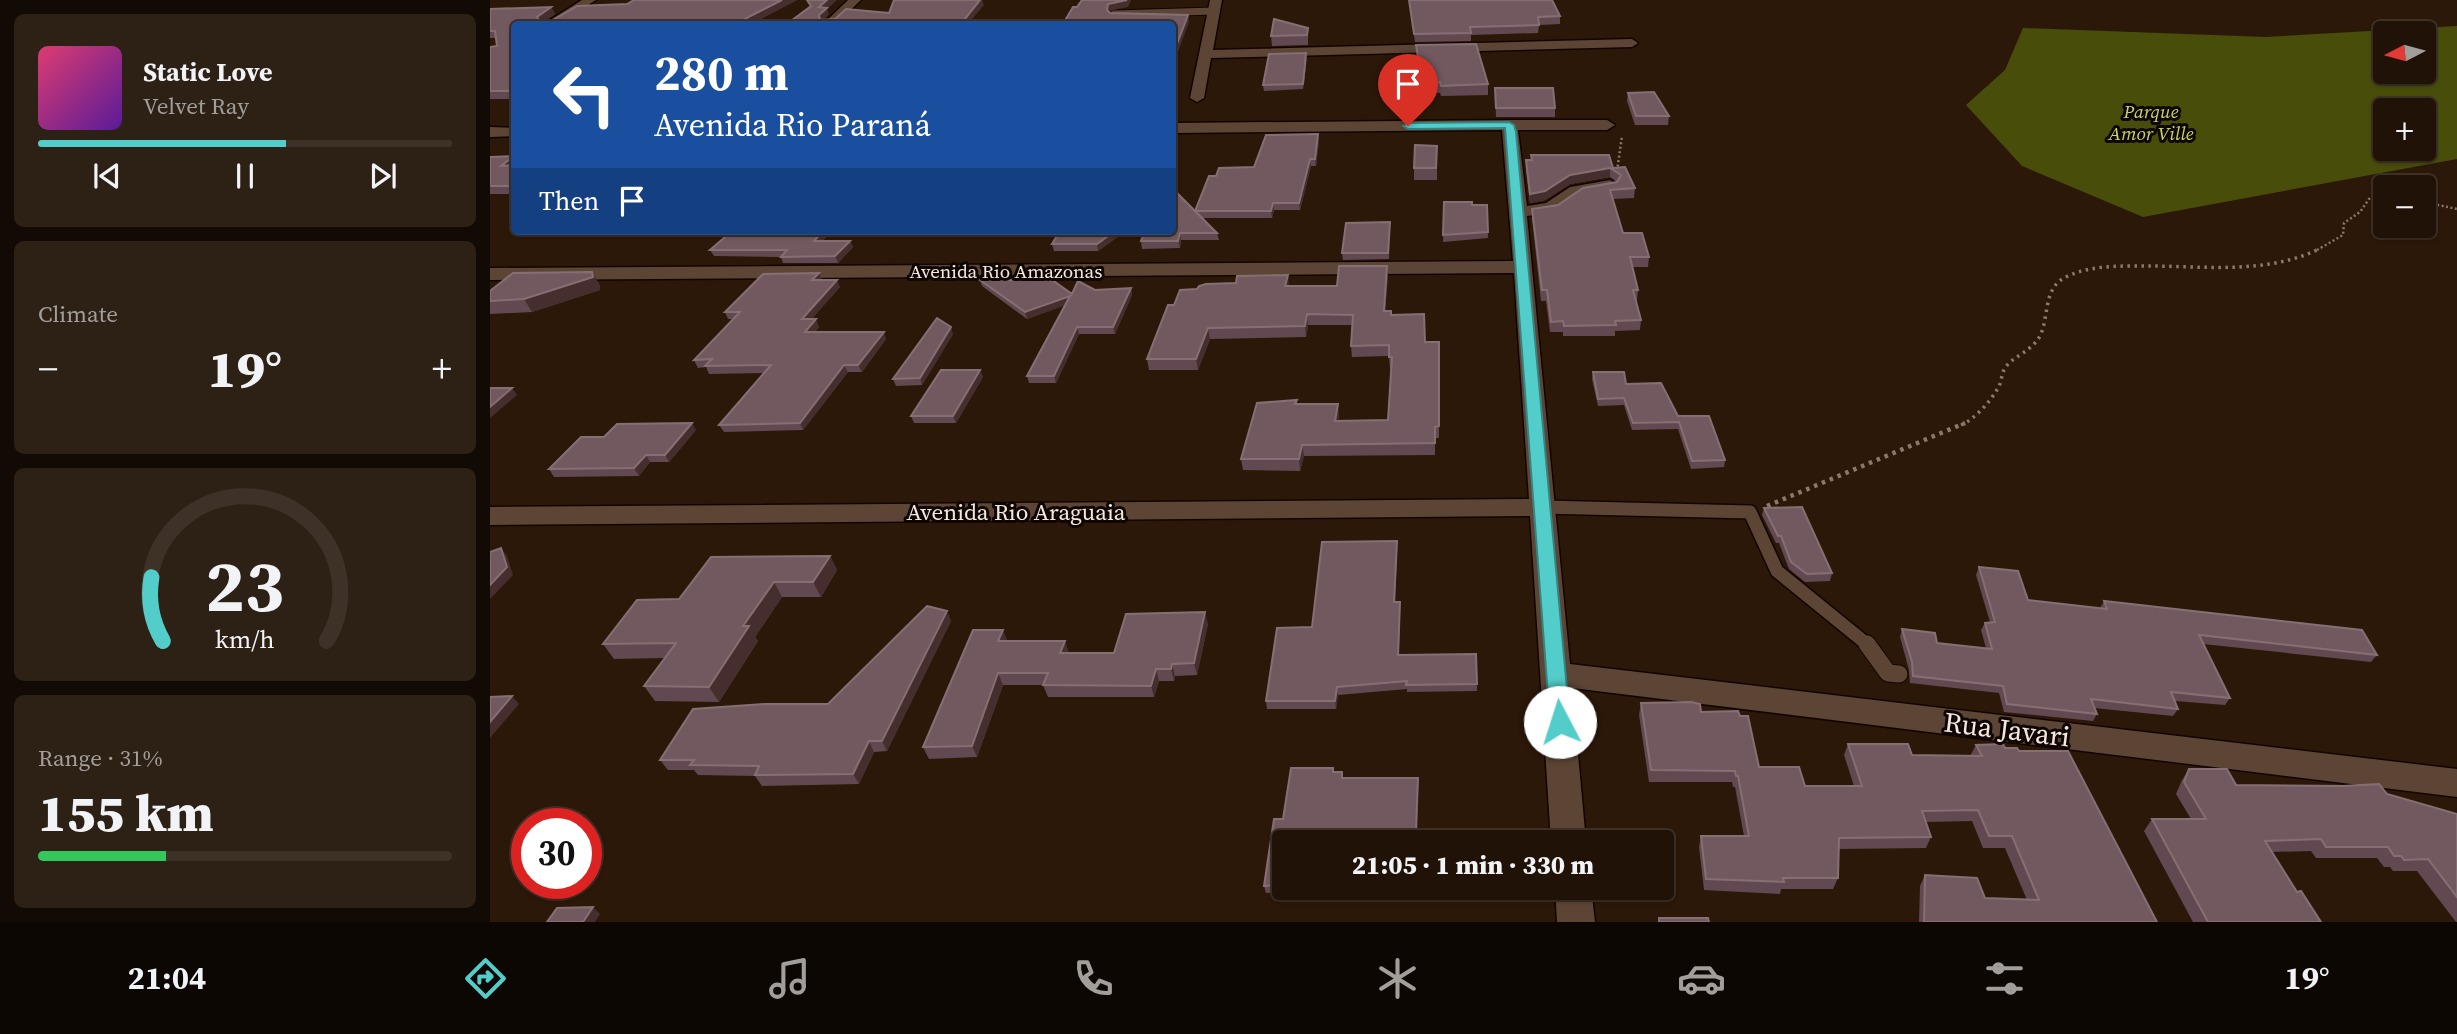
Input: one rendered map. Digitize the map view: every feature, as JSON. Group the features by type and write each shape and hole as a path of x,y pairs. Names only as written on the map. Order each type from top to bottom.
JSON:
{"street":[{"path":"554,21 590,0"},
{"path":"832,21 855,0"},
{"path":"1197,98 1215,5"},
{"path":"1206,54 1632,43"},
{"path":"1509,125 1513,146 1568,830"},
{"path":"1176,128 1607,125"},
{"path":"490,132 511,132"},
{"path":"1518,212 1551,208 1576,191 1610,185"},
{"name":"Avenida Rio Amazonas","path":"490,274 1522,267"},
{"name":"Avenida Rio Araguaia","path":"490,516 1542,508"},
{"name":"Rua Javari","path":"1556,674 2457,783"},
{"path":"1574,900 1576,922"}],"lane":[{"path":"1114,14 1215,5"},
{"path":"1542,508 1750,512 1777,570 1869,646 1888,673 1899,674"}],"path":[{"path":"1607,125 1619,130 1623,138 1616,181 1610,185"},
{"path":"1750,512 1840,478 1881,457 1971,421 1999,387 2005,367 2028,352 2041,334 2048,309 2048,293 2052,285 2067,276 2119,265 2211,266 2300,258 2343,235 2344,223 2360,212 2369,199 2373,198"},
{"path":"2436,205 2457,209"}],"green space":[{"name":"Parque Amor Ville","path":"2457,26 2457,159 2143,217 2022,166 1966,105 2005,70 2023,28 2266,37 2373,31 2373,84 2436,84 2436,27"}],"building":[{"path":"634,0 782,0 741,21 511,21 511,91 490,91 490,47 497,46 495,31 490,31 490,9 551,7 537,17 539,20 553,20 577,6 627,4"},
{"path":"807,0 827,0 819,7 827,8 819,15 820,20 835,19 846,9 889,13 894,0 980,0 963,21 791,21 811,6"},
{"path":"1082,0 1127,0 1108,4 1107,10 1110,13 1188,15 1176,46 1176,21 1065,21 1073,7 1077,7"},
{"path":"1409,0 1552,0 1560,16 1538,17 1539,25 1470,27 1471,33 1414,34"},
{"path":"1274,19 1308,28 1307,35 1271,36"},
{"path":"1476,44 1488,84 1441,86 1440,82 1422,83 1416,45"},
{"path":"1306,53 1303,84 1263,85 1269,54"},
{"path":"1495,88 1553,88 1555,108 1496,108"},
{"path":"1654,92 1669,116 1636,116 1628,93"},
{"path":"1318,134 1315,159 1310,159 1299,203 1273,203 1271,211 1195,211 1209,176 1216,176 1219,168 1254,167 1266,135"},
{"path":"1415,145 1437,146 1436,168 1414,168"},
{"path":"1531,155 1609,155 1613,168 1625,167 1635,188 1610,190 1623,233 1642,233 1649,257 1630,257 1638,290 1633,290 1641,320 1615,321 1616,325 1564,326 1563,321 1551,322 1547,290 1542,290 1532,209 1558,205 1583,188 1617,182 1621,175 1610,168 1570,175 1545,191 1530,194 1526,160 1532,160"},
{"path":"511,156 501,166 511,165 511,186 490,186 490,157"},
{"path":"1176,192 1217,233 1180,233 1178,241 1141,241 1143,235 1176,235"},
{"path":"1444,202 1487,205 1488,232 1443,235"},
{"path":"1390,222 1388,253 1342,253 1346,223"},
{"path":"727,235 819,235 814,241 850,241 835,256 781,257 787,250 710,250"},
{"path":"1058,235 1109,235 1097,244 1052,244"},
{"path":"1339,266 1387,266 1384,311 1391,311 1391,315 1424,314 1425,342 1439,342 1439,426 1435,427 1435,443 1302,445 1299,459 1241,459 1257,403 1297,400 1295,404 1338,404 1335,421 1388,420 1392,357 1389,357 1389,345 1351,346 1353,315 1307,314 1305,326 1208,328 1196,359 1147,359 1168,305 1174,305 1180,290 1197,289 1206,284 1236,283 1237,276 1288,275 1285,286 1337,286"},
{"path":"592,272 593,277 524,299 490,301 490,291 513,273"},
{"path":"1035,272 1041,272 1072,294 1078,281 1095,290 1131,288 1113,327 1077,327 1054,376 1027,376 1070,296 1025,312 980,280 1031,280"},
{"path":"819,273 812,280 837,280 802,319 816,319 805,332 884,332 858,365 844,365 800,423 719,425 771,365 705,366 712,359 694,360 740,312 725,312 763,274"},
{"path":"937,318 951,327 920,378 893,379"},
{"path":"941,370 980,370 953,416 911,416"},
{"path":"1593,372 1624,372 1626,384 1661,383 1678,416 1709,416 1725,460 1692,461 1679,422 1633,423 1624,398 1598,399"},
{"path":"490,388 512,388 490,407"},
{"path":"692,423 665,455 646,455 634,468 549,469 581,437 604,437 617,424"},
{"path":"1802,507 1832,573 1807,574 1791,562 1781,536 1778,536 1764,508"},
{"path":"1397,541 1394,602 1400,602 1398,655 1476,654 1477,684 1406,685 1407,681 1337,687 1335,701 1266,701 1277,628 1312,627 1322,542"},
{"path":"501,548 507,567 490,585 490,552"},
{"path":"830,556 813,582 774,582 743,626 749,626 709,687 644,686 676,643 603,644 637,600 679,599 711,557"},
{"path":"1979,567 2018,571 2028,600 2107,609 2104,601 2362,630 2377,655 2199,635 2230,698 2171,692 2178,709 2091,699 2097,714 2007,704 2003,686 1913,676 1912,662 1902,629 1935,633 1937,643 1992,649 1985,623 1995,622"},
{"path":"927,606 947,611 882,741 869,741 853,774 755,775 759,766 690,765 694,760 660,760 693,709 765,704 828,704"},
{"path":"1205,612 1194,663 1172,664 1171,669 1156,669 1151,686 1043,685 1048,673 998,673 972,746 923,747 973,630 1003,630 998,641 1065,641 1060,653 1114,653 1126,614"},
{"path":"512,696 490,722 490,697"},
{"path":"1641,703 1700,704 1701,712 1738,711 1740,716 1748,716 1759,767 1799,767 1805,786 1862,786 1848,744 1908,744 1912,755 1982,756 1976,745 2003,744 2005,748 2017,748 2019,751 2068,751 2157,922 1924,922 1925,875 1977,878 1985,898 2039,900 2012,836 1989,836 1978,810 1922,811 1931,837 1839,838 1838,878 1783,878 1784,882 1706,879 1701,836 1749,836 1738,776 1735,771 1651,770"},
{"path":"1291,768 1333,768 1333,772 1342,772 1342,778 1418,778 1416,830 1272,830 1274,819 1283,819"},
{"path":"2189,769 2227,769 2236,785 2379,784 2387,794 2457,814 2457,897 2428,859 2404,860 2401,856 2394,856 2388,847 2326,847 2321,839 2265,841 2297,892 2301,891 2321,922 2208,922 2152,819 2206,819 2184,782"},
{"path":"1272,832 1272,886 1264,886"},
{"path":"593,907 583,922 547,922 557,908"},
{"path":"1659,918 1708,918 1709,922 1659,922"}],"route":[{"path":"1408,126 1509,125 1511,132 1560,722"}]}
